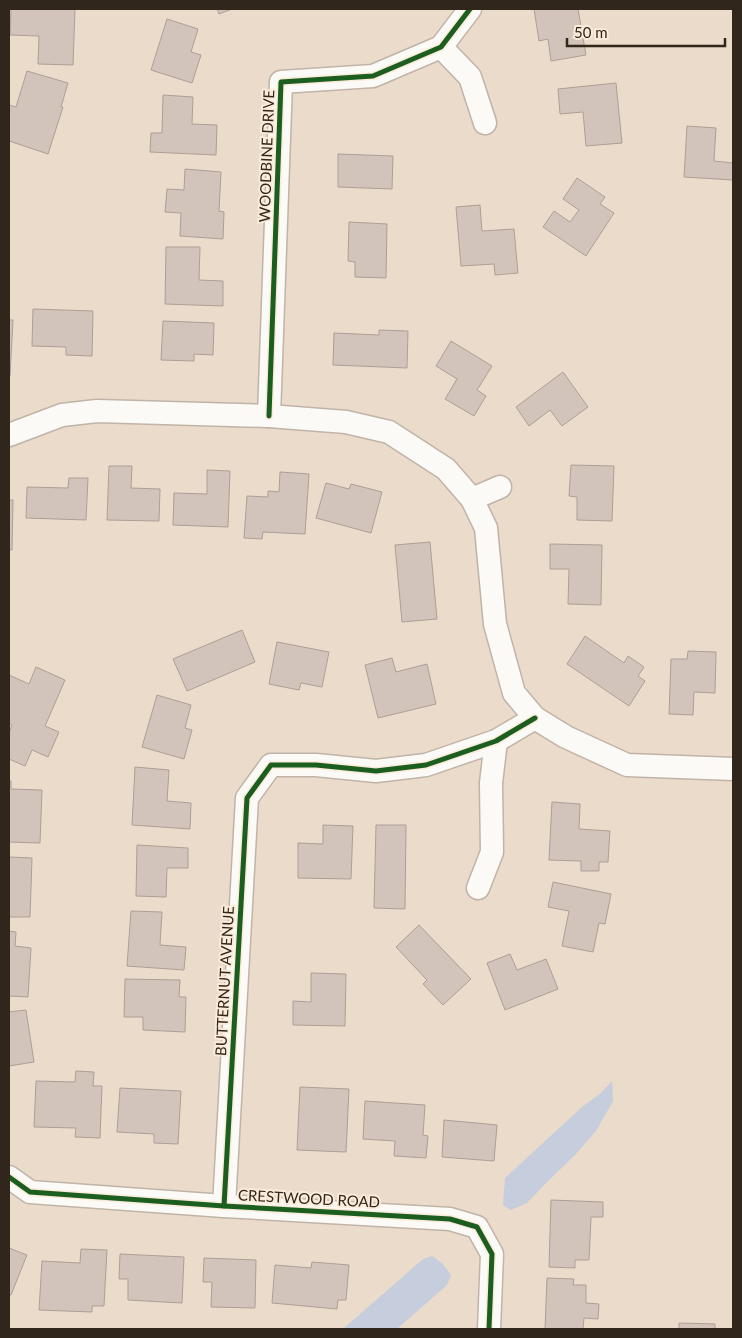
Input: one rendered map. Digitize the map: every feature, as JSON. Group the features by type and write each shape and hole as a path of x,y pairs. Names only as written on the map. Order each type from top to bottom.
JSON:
{"street":[{"name":"WOODBINE DRIVE","path":"269,416 281,82 373,76 441,47 470,9"},
{"path":"441,47 470,77 484,123"},
{"path":"9,435 62,415 97,412 269,416 346,422 389,432 446,469 472,500 486,528 495,624 514,693 535,718 566,737 627,766 733,769"},
{"path":"472,500 500,487"},
{"path":"478,888 492,852 491,783 496,741 535,718"},
{"name":"BUTTERNUT AVENUE","path":"224,1206 247,798 271,765 316,765 384,770 426,765 496,741"},
{"name":"CRESTWOOD ROAD","path":"9,1177 30,1192 224,1206 450,1219 477,1227 492,1254 489,1329"}],"water":[{"path":"612,1081 613,1101 596,1131 575,1155 527,1203 511,1210 503,1205 505,1178 582,1107 601,1093"},
{"path":"432,1256 442,1263 451,1275 447,1285 397,1329 343,1329 423,1259"}],"building":[{"path":"11,9 75,9 73,65 38,64 39,36 10,35"},
{"path":"217,9 232,9 219,14"},
{"path":"534,9 578,9 586,55 551,61 548,39 539,41"},
{"path":"167,19 198,29 191,52 201,55 192,83 151,70"},
{"path":"27,71 68,83 61,107 63,107 48,154 9,141 9,105 16,107"},
{"path":"616,83 622,143 586,146 583,112 560,114 558,89"},
{"path":"163,95 193,97 192,124 217,125 216,155 150,152 151,133 162,133"},
{"path":"687,126 716,128 714,161 733,163 733,180 684,177"},
{"path":"338,154 393,156 392,189 338,187"},
{"path":"185,169 221,172 219,211 224,212 223,239 180,236 181,213 165,212 167,189 184,190"},
{"path":"577,178 605,197 600,204 614,213 586,256 543,227 554,211 570,222 579,210 563,199"},
{"path":"480,205 482,231 514,229 518,273 495,275 494,264 461,266 456,207"},
{"path":"349,222 387,224 386,278 355,277 355,262 348,261"},
{"path":"166,247 200,247 199,280 223,281 223,306 165,304"},
{"path":"33,309 93,311 92,356 66,355 66,347 32,346"},
{"path":"9,320 13,320 10,376 9,376"},
{"path":"163,321 214,323 213,355 194,354 194,361 161,360"},
{"path":"379,330 408,331 407,368 333,365 334,333 379,335"},
{"path":"451,341 492,366 477,390 486,396 474,416 445,399 457,379 436,366"},
{"path":"563,372 588,407 562,426 550,410 529,426 516,407"},
{"path":"571,465 614,466 612,521 577,520 577,497 569,496"},
{"path":"109,466 132,466 131,488 160,489 159,521 107,520"},
{"path":"207,470 230,471 228,527 173,525 174,493 207,494"},
{"path":"280,472 309,474 305,534 263,532 262,539 244,538 247,496 268,497 268,491 279,492"},
{"path":"69,478 88,478 86,520 26,518 27,487 68,488"},
{"path":"326,483 349,489 351,484 382,492 371,533 316,518"},
{"path":"9,500 13,500 12,550 9,550"},
{"path":"430,542 437,619 402,622 395,545"},
{"path":"550,544 602,545 601,605 568,604 569,569 550,569"},
{"path":"242,630 255,662 187,691 173,659"},
{"path":"585,636 624,663 628,656 644,667 638,676 645,681 629,706 567,664"},
{"path":"277,642 329,652 322,687 301,683 299,690 269,684"},
{"path":"688,651 716,652 715,693 694,692 693,715 669,714 671,659 687,659"},
{"path":"392,658 396,672 427,664 436,704 378,718 365,665"},
{"path":"36,667 65,680 45,726 59,732 48,757 32,750 25,766 9,759 9,733 12,725 9,723 9,675 29,684"},
{"path":"157,695 191,705 185,728 192,730 184,759 142,747"},
{"path":"135,767 169,770 167,801 191,803 190,829 132,825"},
{"path":"9,781 11,781 11,789 42,790 40,843 9,842"},
{"path":"552,802 580,804 579,829 610,831 608,862 599,862 599,871 581,871 581,861 549,860"},
{"path":"323,825 353,826 351,879 298,878 298,843 323,844"},
{"path":"376,825 406,825 405,909 374,908"},
{"path":"137,845 188,848 188,868 167,868 166,897 136,896"},
{"path":"9,857 32,858 30,917 9,917"},
{"path":"553,882 611,894 605,924 599,923 593,952 562,946 569,911 548,907"},
{"path":"131,911 162,912 160,945 186,947 184,970 127,966"},
{"path":"419,925 471,979 443,1005 423,984 427,980 396,947"},
{"path":"9,931 16,932 15,946 31,948 28,997 9,996"},
{"path":"510,954 517,970 546,959 558,989 505,1010 487,963"},
{"path":"311,973 346,974 345,1026 293,1025 293,1001 311,1002"},
{"path":"125,979 180,980 179,997 186,997 185,1032 143,1030 143,1017 124,1017"},
{"path":"26,1010 34,1062 9,1066 9,1012"},
{"path":"76,1071 94,1072 93,1086 102,1086 100,1138 75,1137 76,1128 34,1127 36,1081 75,1082"},
{"path":"300,1087 349,1089 346,1152 297,1150"},
{"path":"120,1088 181,1091 178,1144 154,1143 154,1134 117,1132"},
{"path":"365,1101 425,1105 423,1135 428,1136 426,1158 394,1156 395,1141 363,1139"},
{"path":"444,1120 497,1125 494,1161 442,1157"},
{"path":"551,1200 603,1202 603,1217 591,1217 589,1260 575,1260 575,1268 549,1267"},
{"path":"9,1248 27,1255 11,1295 9,1294"},
{"path":"81,1249 107,1250 104,1306 92,1306 92,1312 39,1310 42,1261 80,1263"},
{"path":"120,1254 184,1257 182,1303 128,1300 128,1279 119,1279"},
{"path":"204,1258 256,1260 255,1308 211,1307 212,1282 203,1282"},
{"path":"312,1262 349,1265 346,1300 338,1300 337,1309 272,1303 275,1265 311,1268"},
{"path":"547,1278 574,1279 573,1285 586,1285 586,1303 599,1304 598,1319 584,1318 583,1329 545,1329"},
{"path":"679,1323 715,1324 715,1329 679,1329"}],"cycle path":[{"path":"269,416 281,82 373,76 441,47 470,9"},
{"path":"224,1206 247,798 271,765 316,765 376,771 426,765 496,741 535,718"},
{"path":"9,1177 30,1192 224,1206 450,1219 477,1227 492,1254 489,1329"}]}
